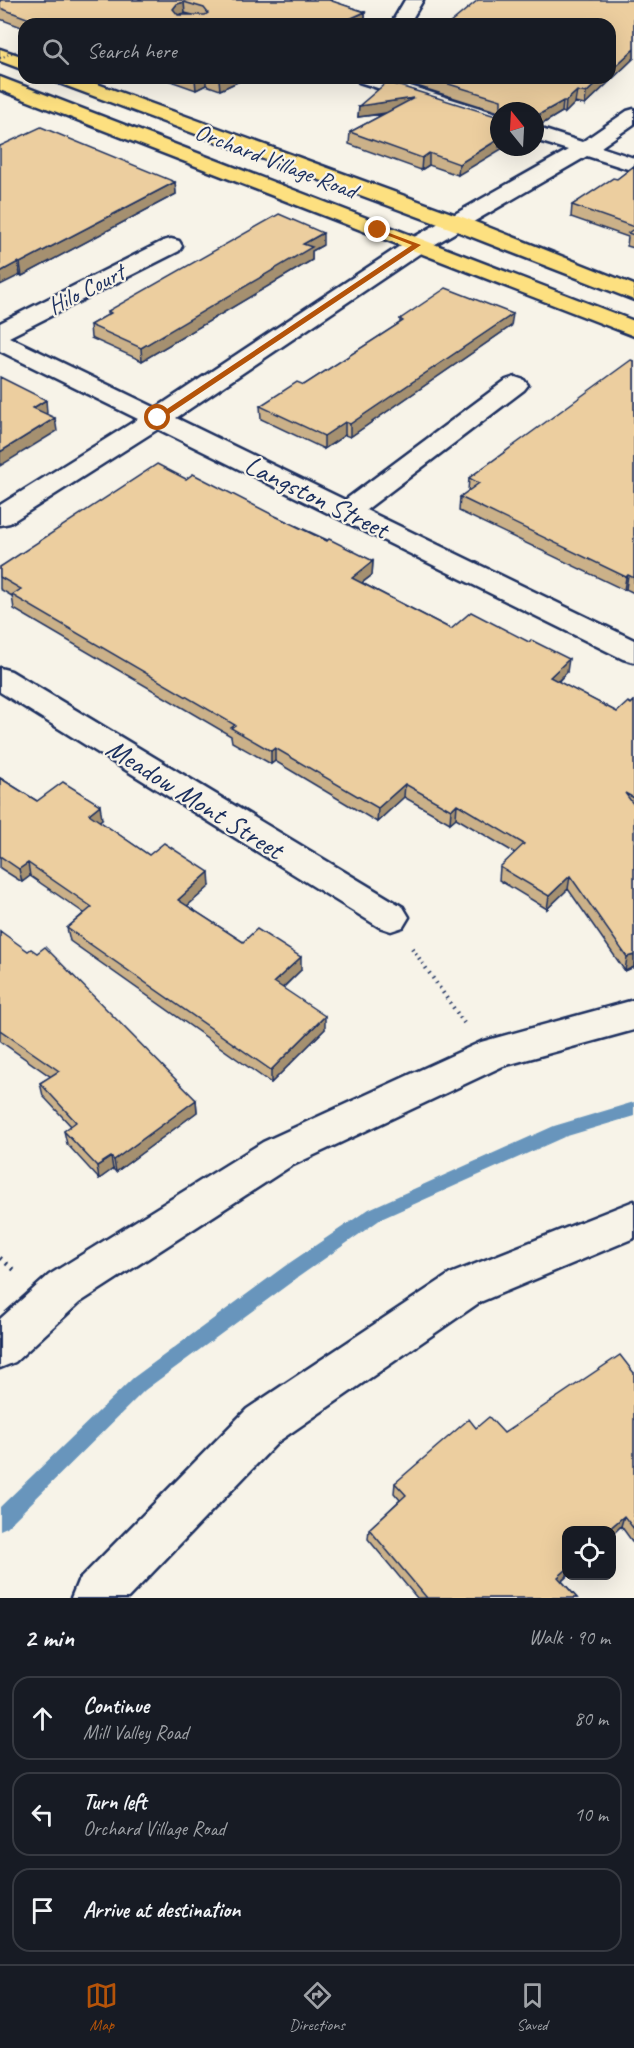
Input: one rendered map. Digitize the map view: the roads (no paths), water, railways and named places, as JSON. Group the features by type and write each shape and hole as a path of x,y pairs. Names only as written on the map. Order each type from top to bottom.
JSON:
{"main road":[{"path":"0,57 18,62"},
{"name":"Orchard Village Road","path":"0,83 634,329"},
{"name":"Orchard Village Road","path":"79,84 350,185 457,222 634,293"}],"street":[{"path":"404,18 414,0"},
{"path":"385,84 490,118"},
{"path":"0,517 158,418 417,245 585,149 634,116"},
{"path":"544,135 634,165"},
{"name":"Hilo Court","path":"0,333 171,246"},
{"name":"Langston Street","path":"0,342 634,652"},
{"path":"348,511 515,385"},
{"name":"Meadow Mont Street","path":"0,678 391,917"},
{"path":"0,1347 64,1289 277,1154 494,1053 634,1015"},
{"path":"95,1598 263,1425 465,1288 634,1219"}],"waterway":[{"path":"0,1520 139,1384 291,1272 375,1214 560,1131 634,1109"}]}
